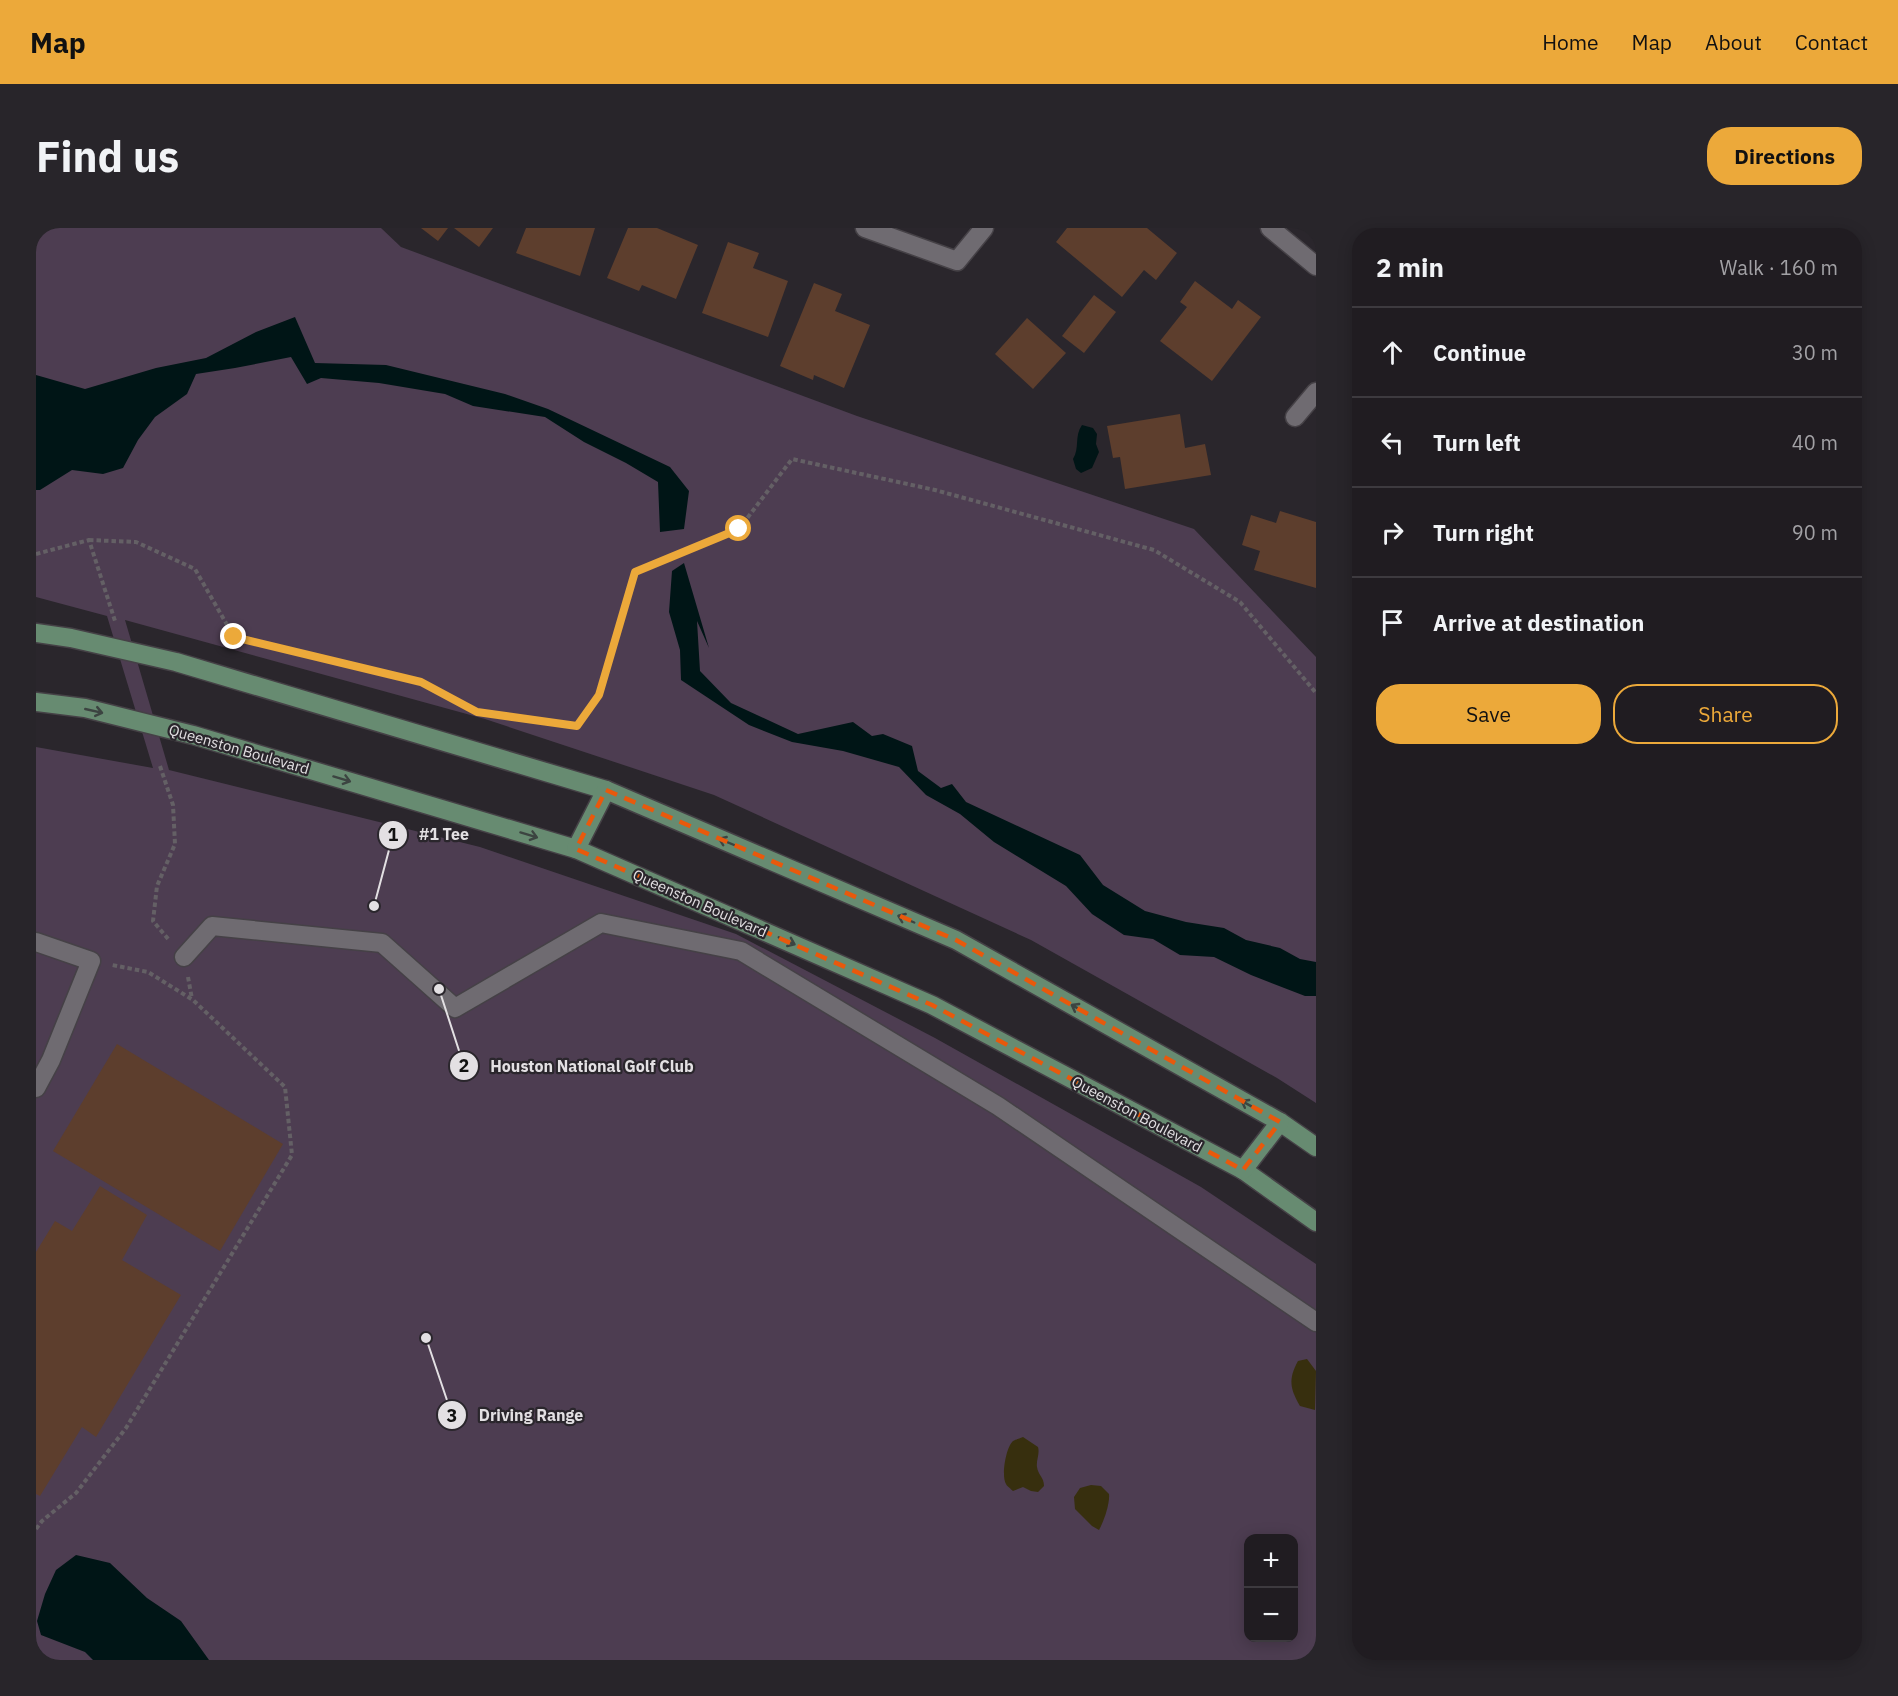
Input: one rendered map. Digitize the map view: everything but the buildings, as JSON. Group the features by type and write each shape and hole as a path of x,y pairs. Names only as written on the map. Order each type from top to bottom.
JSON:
{"main road":[{"path":"36,633 71,638 176,662 606,790 956,940 1280,1122 1316,1147"},
{"name":"Queenston Boulevard","path":"36,702 85,708 194,735 576,849 932,1005 1244,1170 1316,1222"},
{"path":"576,849 606,790"},
{"path":"1244,1170 1280,1122"}],"street":[{"path":"865,228 957,261 984,228"},
{"path":"1270,228 1316,266"},
{"path":"1295,417 1316,392"},
{"path":"184,957 212,926 382,943 455,1008 601,923 741,951 998,1106 1316,1322"},
{"path":"36,942 91,961 51,1060 36,1088"}],"path":[{"path":"36,554 89,540 136,542 195,569 234,637 421,682 477,712 577,726 599,695 635,572 739,529 792,459 935,490 1154,550 1240,602 1316,693"},
{"path":"89,540 115,621"},
{"path":"160,766 173,805 175,844 157,886 153,921 184,957 193,1000"},
{"path":"36,1529 42,1521 76,1493 126,1428 292,1155 285,1087 193,1000 148,972 91,961"}],"highlighted area":[{"path":"606,790 956,940 1280,1122 1243,1170 932,1005 576,849"}],"shaded area":[{"path":"36,228 381,228 401,247 857,416 1194,529 1316,657 1316,1103 1277,1078 1031,940 714,795 485,719 125,620 169,770 480,847 736,934 935,1038 1201,1187 1316,1264 1316,1660 36,1660 36,747 153,768 107,616 36,597"},
{"path":"295,317 315,363 386,365 505,394 548,409 670,467 689,491 684,529 660,532 658,482 584,442 545,417 473,406 445,394 379,383 321,378 307,384 291,357 196,374 187,394 155,417 138,440 123,468 103,474 72,470 40,490 36,490 36,375 85,389 156,368 206,358 256,332"},
{"path":"1082,425 1093,428 1097,434 1096,444 1099,452 1092,468 1081,473 1076,469 1073,459 1078,433"},
{"path":"684,563 709,648 697,621 700,671 731,703 798,734 853,722 872,736 883,734 912,746 918,771 941,788 952,784 966,802 1080,855 1103,885 1145,911 1186,922 1224,928 1246,940 1280,948 1300,959 1316,962 1316,996 1305,996 1251,975 1214,957 1180,955 1153,939 1124,935 1092,914 1066,886 994,842 960,814 926,795 899,767 843,751 792,742 749,725 681,680 680,650 669,612 672,571"},
{"path":"76,1555 110,1563 147,1598 181,1621 209,1660 93,1660 85,1652 41,1635 37,1621 45,1594 56,1570"}],"sand":[{"path":"1307,1359 1316,1371 1315,1410 1300,1406 1291,1384 1298,1361"},
{"path":"1023,1437 1038,1447 1037,1467 1044,1486 1038,1492 1023,1487 1013,1491 1006,1485 1004,1468 1008,1449 1013,1441"},
{"path":"1091,1485 1101,1486 1109,1494 1109,1502 1099,1530 1075,1509 1074,1497 1080,1488"}],"place":[{"name":"#1 Tee","path":"374,906"},
{"name":"Houston National Golf Club","path":"439,989"},
{"name":"Driving Range","path":"426,1338"}],"route":[{"path":"234,637 421,682 477,712 577,726 599,695 635,572 739,529"}]}
